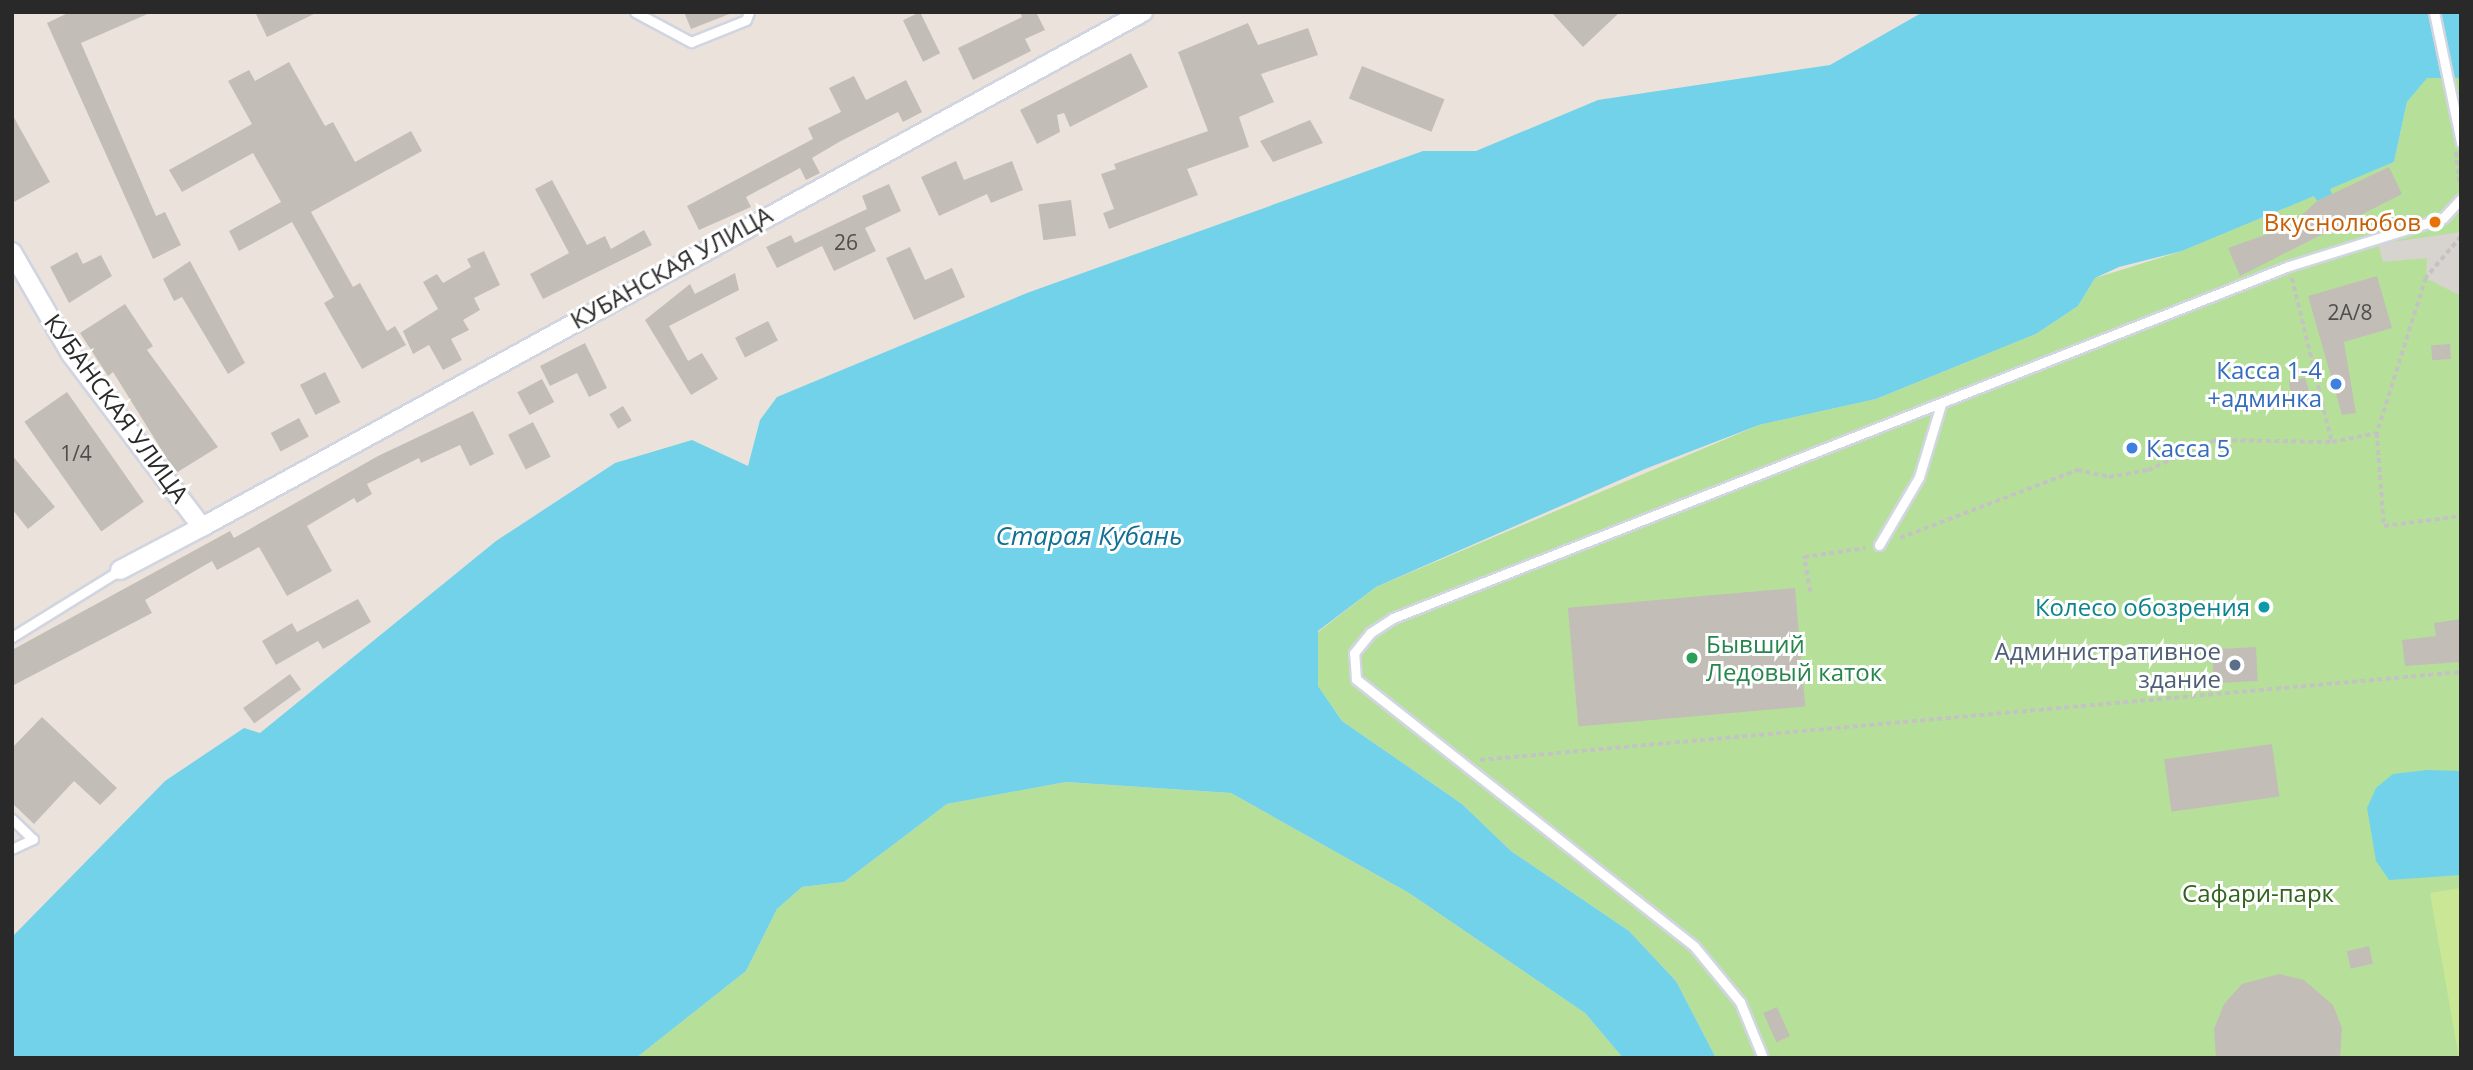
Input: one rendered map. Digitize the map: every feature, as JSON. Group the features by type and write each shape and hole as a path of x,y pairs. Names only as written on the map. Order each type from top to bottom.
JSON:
{"street":[{"name":"КУБАНСКАЯ УЛИЦА","path":"120,570 1143,12"},
{"name":"КУБАНСКАЯ УЛИЦА","path":"12,252 71,354 202,527"}],"lane":[{"path":"635,12 691,42 746,20 749,12"},
{"path":"2434,12 2454,109 2458,144"},
{"path":"1763,1058 1740,1002 1694,946 1457,762 1356,679 1354,653 1370,634 1393,618 2289,266 2443,218 2460,199"},
{"path":"1879,545 1919,477 1941,404"},
{"path":"12,637 120,570"},
{"path":"12,819 33,839 12,849"}],"path":[{"path":"2458,144 2460,199"},
{"path":"2461,237 2426,278 2378,433 2384,526 2461,516"},
{"path":"2289,266 2332,442"},
{"path":"1810,592 1804,557 1879,545 2077,470 2109,477 2148,470 2215,440 2332,442 2378,433"},
{"path":"1457,762 2461,672"}],"green space":[{"name":"Сафари-парк","path":"2427,77 2461,78 2461,1058 1716,1058 1676,981 1629,931 1511,851 1462,804 1342,721 1318,686 1318,632 1376,587 1759,425 1876,399 2036,334 2078,306 2095,278 2182,251 2394,162 2407,102"},
{"path":"1066,782 1231,793 1409,893 1585,1013 1623,1058 636,1058 746,971 777,909 802,887 844,882 947,804"},
{"path":"2461,888 2461,1058 2459,1058 2430,893"}],"shaded area":[{"path":"2461,232 2461,296 2426,278 2427,258 2383,262 2378,244"}],"water":[{"name":"Старая Кубань","path":"1923,12 2461,12 2461,78 2427,78 2407,102 2394,162 2330,189 2332,194 2317,201 2314,196 2182,251 2119,267 2095,278 2078,306 2036,334 1876,399 1759,425 1645,469 1376,587 1318,631 1318,686 1342,721 1462,804 1511,851 1629,931 1676,981 1716,1058 1623,1058 1585,1013 1409,893 1231,793 1066,782 947,804 844,882 802,887 777,909 746,971 636,1058 12,1058 12,937 165,781 244,728 260,733 496,541 615,463 692,440 748,466 760,420 777,397 1027,293 1423,151 1476,151 1598,100 1830,65"},
{"path":"2427,770 2461,771 2461,875 2389,880 2376,861 2367,808 2376,788 2393,774"}],"building":[{"path":"70,12 152,12 81,43 156,216 165,212 181,245 153,259 47,23"},
{"path":"255,12 318,12 267,37"},
{"path":"684,12 731,12 732,13 691,29"},
{"path":"920,12 940,53 923,62 903,20"},
{"path":"1020,12 1036,12 1045,30 1025,39 1031,51 973,80 958,48 1022,17"},
{"path":"1551,12 1620,12 1583,47"},
{"path":"1248,23 1258,45 1308,28 1318,55 1261,74 1274,102 1239,117 1249,147 1187,169 1198,195 1109,229 1103,213 1114,209 1101,174 1116,169 1114,164 1208,131 1178,52"},
{"path":"1131,53 1148,87 1070,127 1064,113 1057,115 1060,132 1037,144 1020,110"},
{"path":"289,62 325,126 333,122 355,162 411,131 422,151 311,212 353,287 360,283 387,331 395,326 406,345 362,369 324,303 334,297 292,222 239,251 229,231 281,202 253,153 182,192 169,170 252,124 228,81 249,70 255,81"},
{"path":"1362,66 1445,99 1431,132 1349,98"},
{"path":"854,76 866,100 906,80 922,112 903,122 898,112 839,142 812,158 820,173 806,180 800,168 746,197 751,207 699,230 687,206 813,139 808,128 841,112 829,88"},
{"path":"12,114 50,182 12,203"},
{"path":"1310,120 1323,143 1273,162 1260,141"},
{"path":"956,161 964,180 1012,161 1023,190 991,203 987,194 939,216 921,177"},
{"path":"2389,167 2402,194 2240,276 2228,248 2304,221 2302,215 2317,201"},
{"path":"552,180 587,245 605,236 611,249 644,230 652,245 543,299 530,274 569,253 535,189"},
{"path":"889,184 901,211 865,228 876,251 834,271 822,246 777,268 766,247 791,235 795,243 867,209 862,196"},
{"path":"1071,200 1076,236 1043,240 1038,205"},
{"path":"910,247 925,280 952,268 965,297 914,320 886,258"},
{"path":"484,251 500,285 474,298 480,310 463,320 469,330 451,339 462,360 443,370 429,345 413,354 403,331 438,309 423,282 437,274 443,283 471,267 467,259"},
{"path":"77,252 83,264 101,255 112,276 69,303 50,267"},
{"path":"190,261 245,363 228,374 182,297 174,301 163,279"},
{"path":"735,273 739,290 669,326 688,361 702,353 718,379 691,395 645,320 690,284 695,294"},
{"path":"2377,276 2392,328 2344,342 2356,413 2342,415 2308,296"},
{"path":"125,304 153,346 147,350 218,447 176,473 113,372 108,376 80,333"},
{"path":"768,321 778,341 745,357 735,338"},
{"path":"585,343 607,388 589,397 577,373 550,386 540,366"},
{"path":"2450,344 2451,359 2432,360 2431,345"},
{"path":"325,372 340,402 315,415 300,385"},
{"path":"2305,378 2312,400 2291,401 2289,380"},
{"path":"542,379 554,402 529,415 517,392"},
{"path":"67,392 144,502 101,532 24,422"},
{"path":"623,406 632,421 618,429 609,414"},
{"path":"473,411 494,454 470,466 460,445 421,463 419,458 367,484 372,494 357,503 354,498 307,526 332,571 287,596 259,547 217,570 212,561 145,600 152,613 12,686 12,650 230,531 234,538 378,456"},
{"path":"299,418 309,437 281,452 271,433"},
{"path":"533,422 551,457 526,469 508,435"},
{"path":"12,455 55,507 28,529 12,509"},
{"path":"1795,588 1805,707 1578,726 1568,608"},
{"path":"358,599 371,622 323,649 318,641 276,665 262,641 292,623 297,632"},
{"path":"2461,619 2461,662 2405,666 2402,640 2436,636 2434,623"},
{"name":"Административное здание","path":"2256,647 2258,681 2214,683 2212,649"},
{"path":"290,674 301,689 254,723 243,708"},
{"path":"42,717 117,788 100,805 74,781 34,824 12,803 12,748"},
{"path":"2272,744 2279,796 2171,812 2164,759"},
{"path":"2369,946 2373,964 2351,969 2347,951"},
{"path":"2279,974 2304,980 2333,1005 2342,1028 2340,1058 2216,1058 2214,1029 2224,1004 2242,984"},
{"path":"1777,1007 1790,1036 1776,1042 1763,1013"}],"place":[{"name":"Вкуснолюбов","path":"2435,222"},
{"name":"Касса 1-4 +админка","path":"2336,384"},
{"name":"Касса 5","path":"2132,448"},
{"name":"Колесо обозрения","path":"2264,607"},
{"name":"Бывший Ледовый каток","path":"1692,658"},
{"name":"Административное здание","path":"2235,665"}]}
